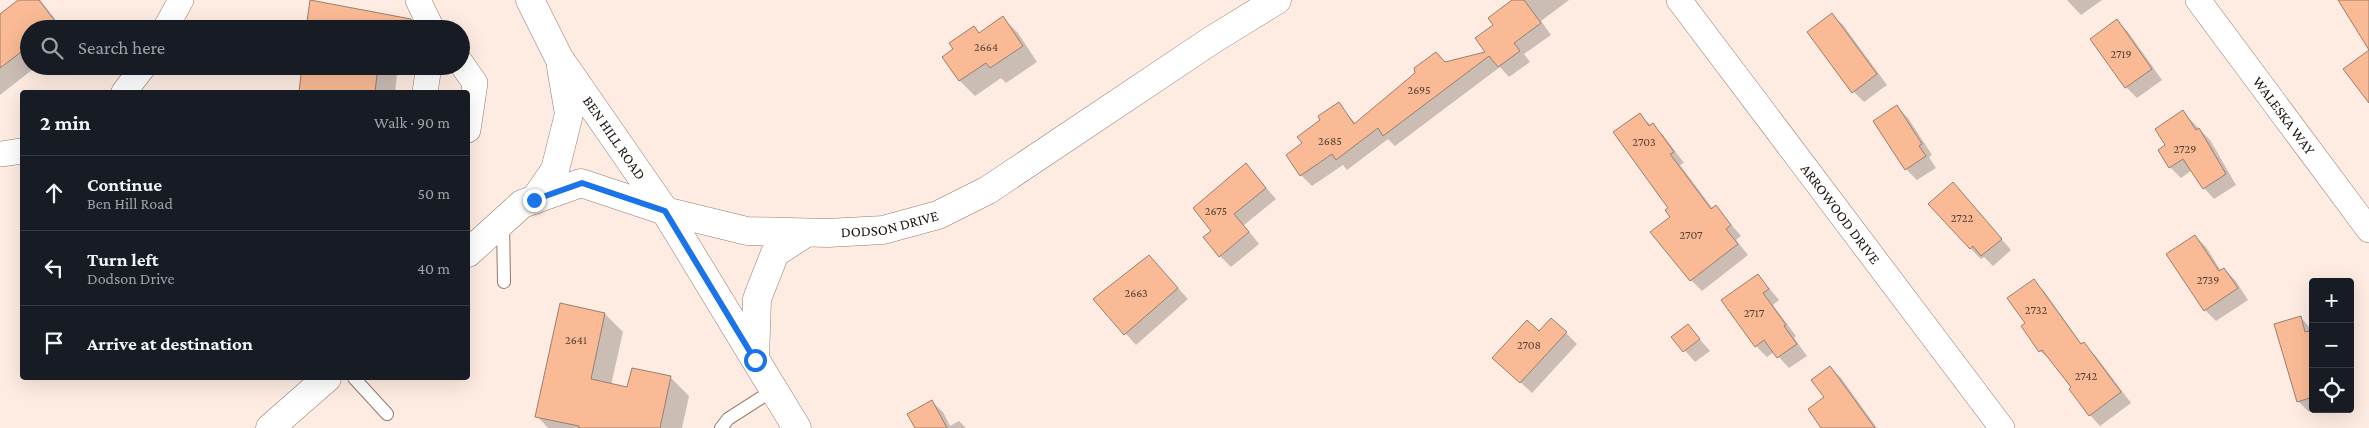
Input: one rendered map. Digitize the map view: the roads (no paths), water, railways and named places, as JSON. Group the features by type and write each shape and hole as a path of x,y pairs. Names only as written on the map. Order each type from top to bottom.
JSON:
{"street":[{"path":"170,20 181,0"},
{"path":"418,0 428,20"},
{"name":"BEN HILL ROAD","path":"530,0 560,58 665,211 797,428"},
{"name":"DODSON DRIVE","path":"470,251 522,204 582,183 665,211 747,231 806,233 883,230 938,215 988,190 1212,40 1277,0"},
{"name":"ARROWOOD DRIVE","path":"1679,0 2002,428"},
{"name":"WALESKA WAY","path":"2198,0 2369,230"},
{"path":"534,200 555,170 569,114 560,58"},
{"path":"126,90 137,75"},
{"path":"425,90 428,75"},
{"path":"469,75 475,83 470,117"},
{"path":"0,154 20,151"},
{"path":"755,360 757,299 774,253 806,233"},
{"path":"270,428 325,380"}],"lane":[{"path":"504,221 504,282"},
{"path":"356,380 387,414"},
{"path":"721,428 728,419 773,390"}]}
